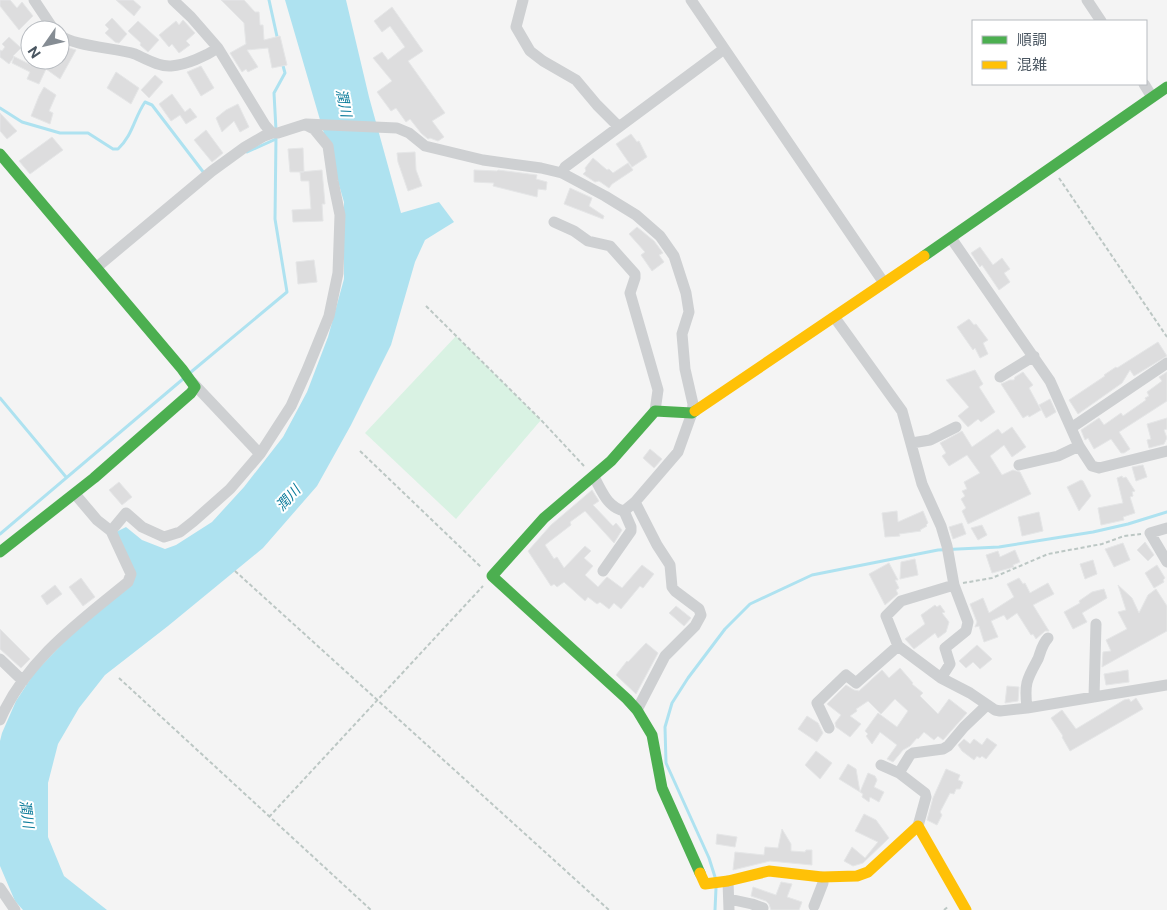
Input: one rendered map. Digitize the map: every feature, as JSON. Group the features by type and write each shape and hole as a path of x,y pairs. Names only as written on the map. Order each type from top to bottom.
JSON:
{"street":[{"path":"34,0 47,20"},
{"path":"173,0 191,17 218,48 265,125 272,133"},
{"path":"523,0 516,27 530,51 543,61 576,80 619,127"},
{"path":"691,0 884,283"},
{"path":"1086,0 1100,20"},
{"path":"70,40 133,54 160,65 170,66 186,63 218,48"},
{"path":"562,173 565,167 724,49"},
{"path":"1145,85 1152,97"},
{"path":"655,411 692,413 700,409 835,318 1167,87"},
{"path":"111,532 126,513 142,527 164,537 180,532 230,489 260,454 291,406 329,316 338,273 340,215 328,146 306,124"},
{"path":"97,267 212,170 245,146 272,133 278,134 306,124 397,128 409,133 426,146 483,160 541,168 562,173 636,215 660,236 674,256 686,292 689,312 682,334 685,369 693,404 692,413 678,452 624,511"},
{"path":"0,148 18,174"},
{"path":"0,154 192,382 260,454"},
{"path":"554,222 588,241 610,246 635,274 630,293 658,390 655,411 624,448 594,478 544,518 492,576 627,699 636,710 652,735 662,788 705,884 725,882 769,872 822,877 857,876 868,872 918,826 926,796 925,793 899,773 881,765"},
{"path":"951,238 1050,381 1079,446 1092,466 1095,468 1167,451"},
{"path":"835,318 902,411 922,484 941,526 947,546 954,585 968,626 966,630 945,648 950,664 941,678"},
{"path":"1000,377 1034,356"},
{"path":"1071,428 1167,363"},
{"path":"0,552 87,484 191,394 194,387 192,382"},
{"path":"912,443 930,440 956,427"},
{"path":"1019,464 1058,456 1079,446"},
{"path":"594,478 605,499 624,511 631,527 631,531 604,571"},
{"path":"0,720 23,681 55,643 128,582 131,574 111,532 97,520 76,493"},
{"path":"634,502 657,546 670,565 672,587 699,609 701,615 695,626 665,656 636,710"},
{"path":"1167,528 1150,533 1167,562"},
{"path":"954,585 901,601 886,616 898,646 941,678 970,693 987,705 1000,711 1167,685"},
{"path":"1094,697 1096,624"},
{"path":"1027,708 1026,683 1039,657 1043,644 1048,638"},
{"path":"829,728 817,703 846,675 856,684 898,646"},
{"path":"0,659 23,681"},
{"path":"899,773 913,753 943,749 948,746 964,727 987,705"},
{"path":"918,826 966,910"},
{"path":"814,906 821,889 822,877"},
{"path":"725,882 729,904 752,904 763,908"},
{"path":"0,888 15,910"}],"path":[{"path":"1052,168 1167,337"},
{"path":"426,306 541,420 594,478"},
{"path":"269,817 377,698 492,576 360,451"},
{"path":"954,585 992,578 1048,554 1102,544 1124,536 1150,533"},
{"path":"235,571 609,910"},
{"path":"119,678 372,910"}],"green space":[{"path":"456,336 541,420 456,519 365,433"}],"water":[{"name":"潤川","path":"285,0 346,0 369,97 401,213 439,202 454,222 425,240 415,262 391,345 351,425 317,486 263,548 105,675 79,708 58,744 48,783 48,837 64,876 107,910 23,910 15,901 0,866 0,741 16,701 35,672 72,634 132,583 116,532 126,527 142,540 165,549 176,545 212,522 244,487 283,437 307,392 328,337 344,279 344,202"}],"building":[{"path":"0,0 10,0 17,8 22,2 33,16 29,20 20,20 19,30 0,6"},
{"path":"116,0 133,0 141,7 134,16"},
{"path":"221,0 244,0 255,12 259,12 260,25 263,25 264,40 280,36 287,65 272,68 268,48 247,50 258,67 248,72 246,69 242,72 230,53 246,44 244,23"},
{"path":"392,7 423,51 408,61 445,113 432,121 444,137 438,141 428,139 410,119 406,122 396,108 391,111 377,92 392,81 373,58 382,52 388,60 405,47 390,26 382,32 374,21"},
{"path":"112,18 127,34 119,43 115,42 105,33 109,29 105,25"},
{"path":"183,20 195,33 186,41 190,45 179,53 172,44 169,47 159,35 176,21 179,25"},
{"path":"138,21 159,40 148,52 128,31"},
{"path":"9,37 20,47 13,56 20,60 20,67 12,63 14,57 9,64 0,57 0,50 2,51 5,47 2,44"},
{"path":"70,48 76,50 70,61"},
{"path":"201,66 214,88 201,96 187,72"},
{"path":"26,70 46,70 39,84 27,79 30,72"},
{"path":"47,70 65,70 60,79"},
{"path":"116,72 139,88 131,104 107,88"},
{"path":"155,75 163,82 149,98 141,90"},
{"path":"44,87 56,95 49,111 53,113 50,124 31,116"},
{"path":"172,94 185,112 190,108 197,117 186,124 180,115 171,121 159,104"},
{"path":"238,104 249,127 240,132 234,121 222,132 216,118"},
{"path":"0,113 17,131 7,139 0,131"},
{"path":"206,130 223,153 212,162 194,140"},
{"path":"631,134 637,142 639,141 647,157 632,167 616,144"},
{"path":"52,137 63,150 30,174 19,161"},
{"path":"303,148 304,172 290,172 288,149"},
{"path":"415,152 416,170 422,186 408,191 398,162 397,153"},
{"path":"593,158 613,173 628,163 633,170 609,188 583,174"},
{"path":"322,170 325,204 322,204 323,221 293,222 292,210 311,209 309,181 301,181 300,172"},
{"path":"474,170 498,170 537,175 536,179 547,182 546,190 538,189 537,197 493,186 494,183 474,182"},
{"path":"570,188 592,198 589,206 604,216 603,219 564,204"},
{"path":"637,227 654,241 663,253 659,255 664,262 652,271 641,255 645,252 629,234"},
{"path":"980,247 993,265 1002,258 1010,269 1004,273 1010,282 999,290 982,265 980,267 971,253"},
{"path":"314,260 317,282 298,284 296,262"},
{"path":"969,319 974,325 976,324 988,340 983,343 988,354 980,358 975,348 973,350 957,327"},
{"path":"1158,342 1167,356 1134,376 1130,370 1122,383 1078,414 1069,400 1116,367"},
{"path":"975,370 983,384 979,387 995,412 981,422 978,419 968,427 958,416 969,407 946,380"},
{"path":"1023,372 1033,385 1029,388 1041,410 1029,417 1028,415 1023,418 1001,384 1014,380 1015,377"},
{"path":"1167,372 1167,401 1119,432 1130,449 1121,453 1111,439 1094,449 1088,438 1085,440 1081,430 1099,418 1104,425 1121,413 1123,416 1146,400 1145,398 1149,396 1147,392 1162,381 1159,377"},
{"path":"1050,399 1056,412 1046,418 1039,405"},
{"path":"1167,418 1167,429 1164,430 1167,438 1164,444 1149,448 1147,440 1151,439 1147,424"},
{"path":"1012,427 1026,447 1012,457 1004,445 990,456 1002,475 1013,470 1020,472 1031,494 968,524 962,511 966,508 961,499 965,496 962,491 967,489 964,482 980,473 967,455 949,466 942,456 946,453 940,443 962,431 972,447 998,429 1002,434"},
{"path":"650,449 662,459 654,468 643,458"},
{"path":"1143,465 1147,477 1136,481 1132,467"},
{"path":"1122,476 1123,478 1126,477 1135,491 1132,492 1133,496 1130,497 1135,513 1123,517 1124,520 1101,525 1098,508 1123,503 1117,478"},
{"path":"1081,480 1091,496 1079,511 1067,487"},
{"path":"119,482 132,497 122,505 109,490"},
{"path":"592,490 599,501 593,505 613,526 616,523 622,530 614,543 585,511 570,522 571,525 545,545 554,559 557,557 564,568 585,546 591,551 584,558 593,566 585,575 598,587 607,577 622,588 642,565 654,574 643,588 640,586 621,609 614,603 609,609 600,602 597,604 588,597 585,601 564,582 557,587 554,584 551,586 528,551 551,525"},
{"path":"897,511 898,522 923,511 928,523 927,526 921,531 885,537 882,513"},
{"path":"1039,512 1043,531 1022,536 1018,517"},
{"path":"962,523 966,534 953,539 949,527"},
{"path":"982,525 987,535 978,540 971,528"},
{"path":"1145,542 1154,555 1148,561 1137,550"},
{"path":"1123,543 1130,560 1114,567 1105,549"},
{"path":"1015,550 1020,562 1013,565 1014,567 992,573 986,555 998,551 1000,557"},
{"path":"915,559 918,575 900,579 901,562"},
{"path":"1093,560 1097,574 1085,579 1080,564"},
{"path":"889,563 898,580 895,580 899,588 896,590 898,594 885,605 869,574"},
{"path":"1157,565 1165,578 1164,582 1154,588 1145,573"},
{"path":"81,578 95,597 83,606 69,587"},
{"path":"1019,578 1023,584 1025,583 1030,593 1048,583 1054,594 1033,605 1049,631 1045,631 1036,639 1033,634 1031,635 1017,613 1007,620 1004,615 991,621 998,637 984,642 979,626 975,627 977,622 970,604 983,598 989,613 1014,597 1007,584"},
{"path":"55,585 62,594 47,605 41,596"},
{"path":"1118,585 1132,598 1139,613 1148,595 1156,589 1167,606 1167,631 1102,667 1103,652 1111,651 1106,640 1127,629 1118,612 1126,610"},
{"path":"1104,589 1107,598 1082,613 1087,622 1073,629 1064,612 1080,603 1079,601 1092,592"},
{"path":"935,605 937,607 940,605 945,612 942,613 949,622 946,632 938,638 935,633 914,649 905,639 925,624 921,615"},
{"path":"676,606 691,618 684,626 669,613"},
{"path":"0,629 30,659 21,668 0,649"},
{"path":"646,643 658,653 636,694 616,675 627,661"},
{"path":"977,645 992,659 980,669 973,662 966,668 959,661"},
{"path":"900,668 912,684 923,693 920,696 938,714 949,699 967,713 943,740 938,736 934,740 924,732 910,746 903,750 893,762 887,759 897,745 880,732 872,744 865,731 878,713 897,727 908,711 895,699 881,714 868,701 856,709 857,711 850,716 861,724 850,737 836,727 835,723 841,715 827,704 846,685 859,691 882,670 889,678"},
{"path":"1128,670 1129,682 1106,685 1104,674"},
{"path":"1007,686 1019,687 1018,701 1005,703"},
{"path":"1136,698 1143,709 1070,751 1051,718 1062,710 1076,729 1124,700 1129,699 1131,702"},
{"path":"807,716 818,723 823,733 817,742 798,729"},
{"path":"987,738 997,745 986,759 982,756 980,758 977,756 974,760 962,751 958,745 964,739 970,744 974,739 982,745"},
{"path":"816,751 832,763 820,779 805,765"},
{"path":"848,764 856,769 860,792 839,779"},
{"path":"946,769 960,775 958,780 963,782 960,789 956,789 954,794 950,793 940,812 942,815 937,825 927,820 933,798"},
{"path":"868,773 875,776 877,780 874,787 884,792 879,802 870,797 869,802 862,797 863,794 860,792"},
{"path":"864,814 876,820 889,838 863,863 853,866 844,861 852,847 865,858 878,842 855,831"},
{"path":"782,829 791,844 791,851 805,852 806,850 812,850 812,865 770,861 733,870 735,852 764,855 765,847 778,848"},
{"path":"717,834 737,837 735,847 716,844"},
{"path":"781,882 792,884 787,897 802,902 799,910 771,910 766,901 751,896 753,887 776,895"}],"waterway":[{"path":"269,0 278,41"},
{"path":"276,130 274,93 285,73 282,62"},
{"path":"0,108 22,122 60,133 88,133 113,149 118,149 127,138 145,102 152,105 204,173"},
{"path":"191,372 287,292 275,219 276,136"},
{"path":"247,152 276,139"},
{"path":"0,534 183,379"},
{"path":"0,398 66,477"},
{"path":"715,877 709,858 666,763 665,727 672,703 688,678 725,629 750,604 812,575 938,550 999,547 1093,532 1167,512"},
{"path":"715,910 716,888"}],"traffic: fast":[{"path":"924,256 1167,87"},
{"path":"0,154 182,369 195,387 191,393 94,478 0,552"},
{"path":"695,411 692,413 655,411 611,461 544,518 492,576 637,710 652,735 662,788 700,873"}],"traffic: slow":[{"path":"695,411 924,256"},
{"path":"700,873 705,884 728,881 769,871 822,877 857,876 868,872 918,826 966,910"}]}
